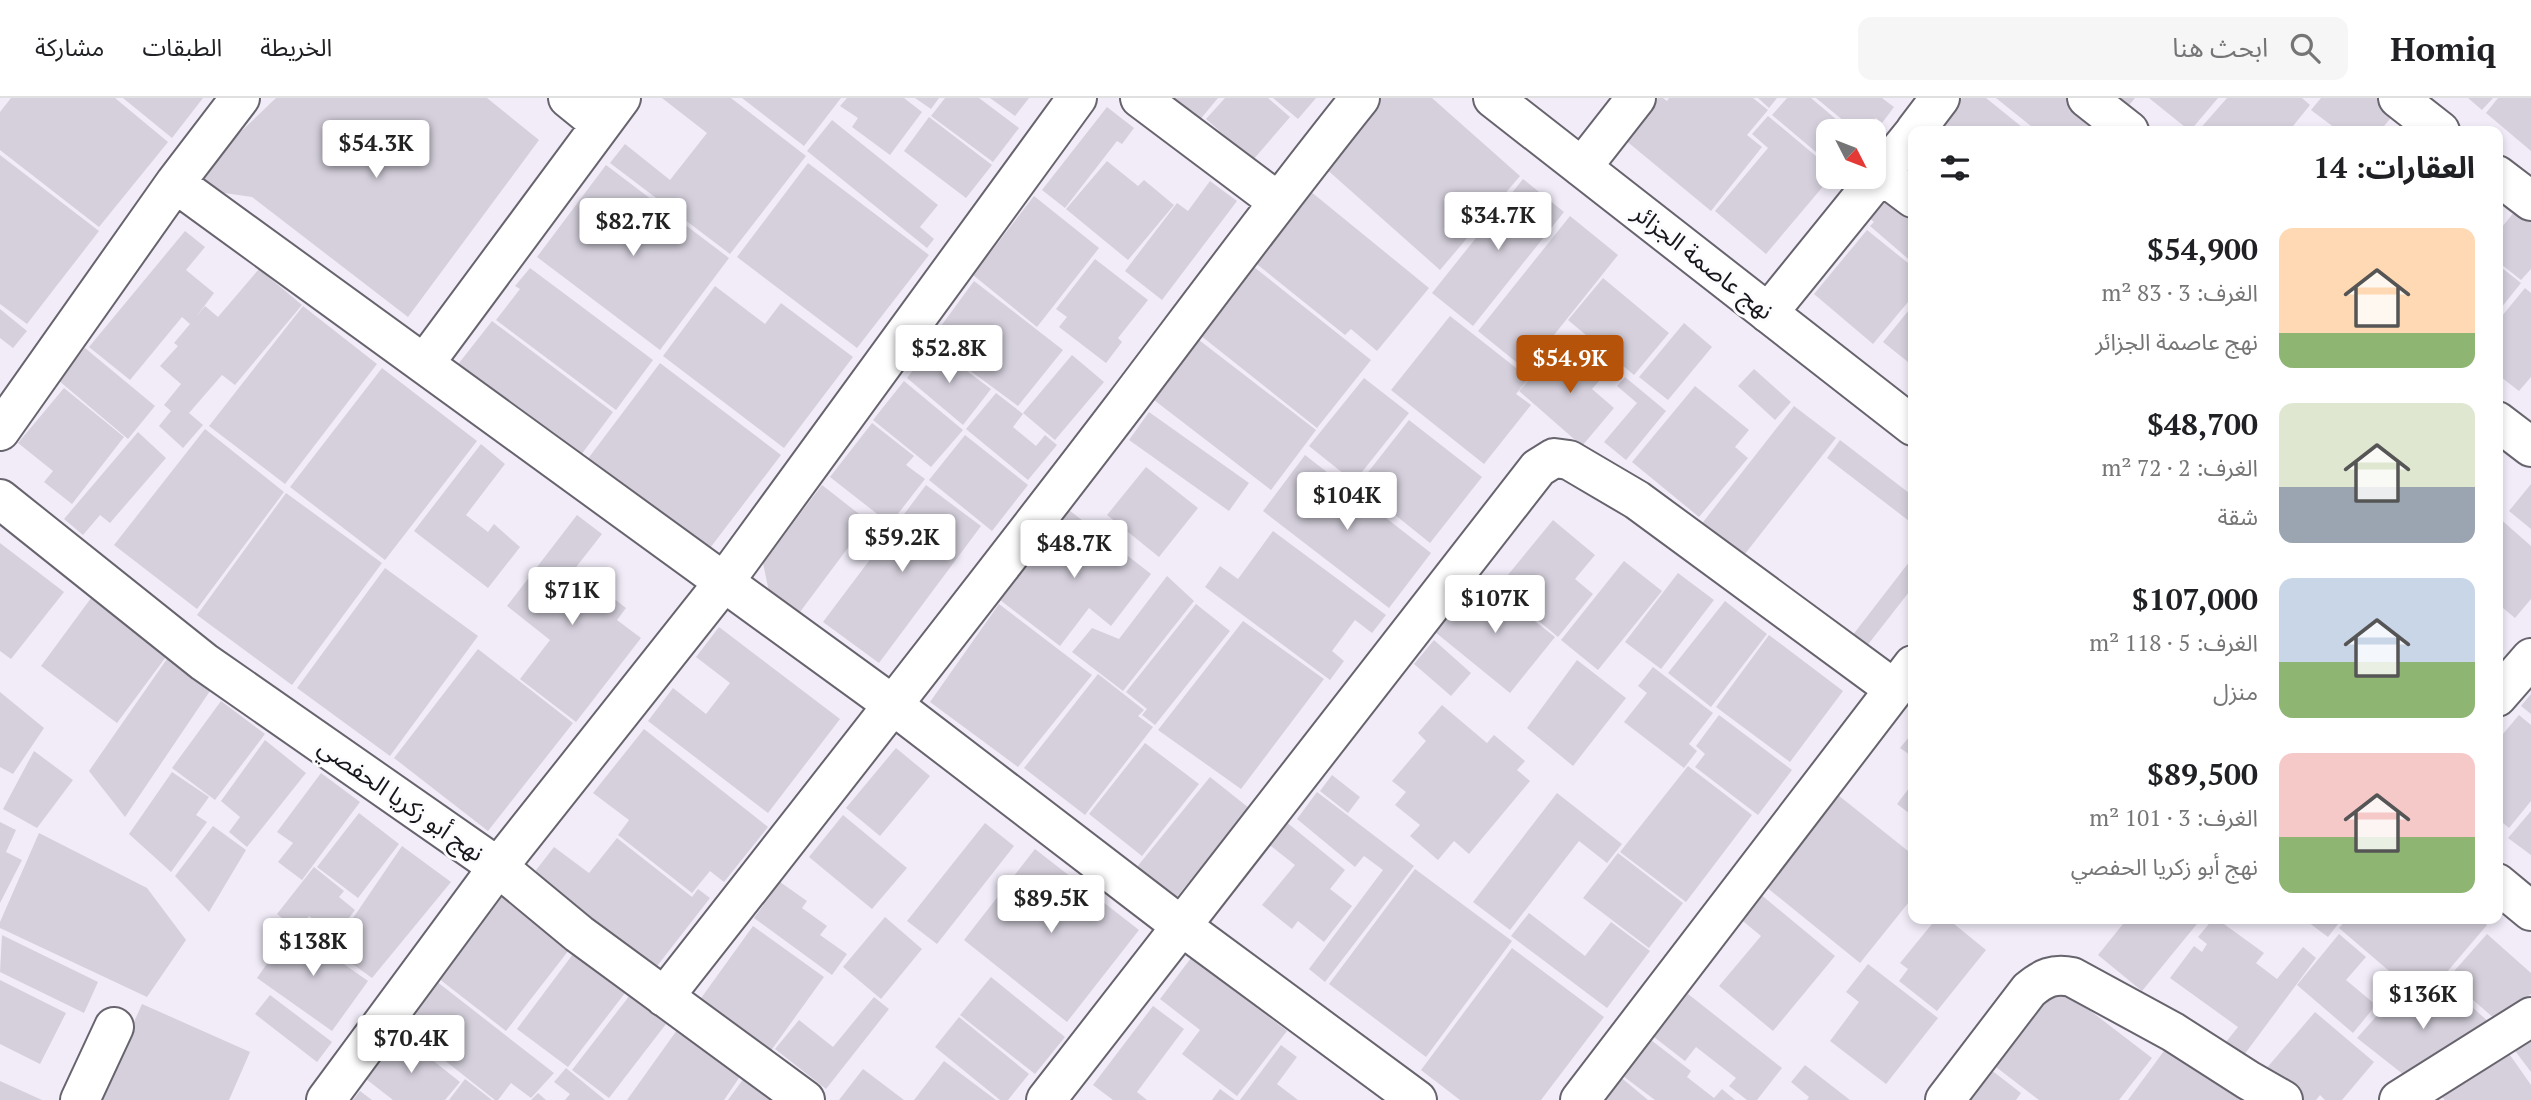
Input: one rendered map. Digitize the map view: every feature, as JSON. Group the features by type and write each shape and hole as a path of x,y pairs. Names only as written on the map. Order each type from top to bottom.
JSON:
{"street":[{"path":"0,431 175,183 240,98"},
{"path":"424,364 610,111 568,98"},
{"path":"326,1100 498,867 724,582 1077,98"},
{"path":"1140,98 1277,201"},
{"path":"664,997 1124,406 1277,201 1360,98"},
{"name":"نهج عاصمة الجزائر","path":"1493,98 1908,422"},
{"path":"1582,167 1636,98"},
{"path":"1919,126 1940,98"},
{"path":"2087,98 2123,126"},
{"path":"2399,98 2434,126"},
{"path":"1886,168 1908,140"},
{"path":"1886,178 1908,194"},
{"path":"2503,180 2531,201"},
{"path":"175,183 893,705 1180,925 1417,1100"},
{"path":"1768,313 1869,189"},
{"path":"2503,426 2531,447"},
{"path":"1046,1100 1538,468 1553,458 1569,460 1637,500 1904,677 1580,1100"},
{"name":"نهج أبو زكريا الحفصي","path":"0,499 204,662 498,867 579,934 804,1100"},
{"path":"2503,888 2531,911"},
{"path":"1945,1100 2029,990 2042,979 2061,975 2072,977 2173,1032 2283,1100"},
{"path":"2399,1100 2531,1017"},
{"path":"80,1100 114,1027"}],"building":[{"path":"11,98 115,98 168,142 99,227 0,150 0,112"},
{"path":"123,98 203,98 172,138"},
{"path":"276,98 487,98 539,140 408,317 252,197 183,187"},
{"path":"662,98 731,98 806,156 730,254 610,163 625,144 670,180 707,133"},
{"path":"742,98 841,98 804,146"},
{"path":"847,98 904,98 922,112 890,155 852,127 858,118 840,106"},
{"path":"915,98 939,98 931,109"},
{"path":"945,98 979,98 1019,128 993,162 931,116"},
{"path":"990,98 1029,98 1015,116"},
{"path":"1166,98 1218,98 1198,122"},
{"path":"1225,98 1268,98 1290,117 1253,160 1206,119"},
{"path":"1273,98 1316,98 1298,119"},
{"path":"1374,98 1432,98 1520,176 1440,270 1324,167"},
{"path":"1658,98 1667,101 1669,98 1753,98 1768,110 1747,135 1762,147 1711,211 1624,139"},
{"path":"1758,98 1777,98 1769,108"},
{"path":"1787,98 1811,98 1836,119 1816,119 1816,152 1772,115"},
{"path":"1816,98 1882,98 1894,107 1885,119 1841,119"},
{"path":"1962,98 1986,98 2021,126 1938,126"},
{"path":"1996,98 2135,98 2112,126 2031,126"},
{"path":"2149,98 2218,98 2194,126 2184,126"},
{"path":"2227,98 2302,98 2310,105 2293,126 2202,126"},
{"path":"2321,98 2387,98 2399,108 2384,126 2332,126 2311,110"},
{"path":"2468,98 2493,98 2482,110"},
{"path":"2498,98 2531,98 2531,151 2503,126 2486,113"},
{"path":"1107,107 1134,128 1122,144 1117,141 1065,208 1042,190"},
{"path":"1768,116 1816,156 1816,189 1821,189 1766,254 1715,211 1768,148 1752,134"},
{"path":"929,117 992,165 966,198 904,151"},
{"path":"832,120 938,205 920,227 934,239 927,248 807,151"},
{"path":"0,155 99,231 27,324 0,304"},
{"path":"1107,161 1138,186 1144,180 1174,205 1128,260 1066,209"},
{"path":"1908,161 1908,259 1870,226 1874,222 1857,207 1877,189 1886,189 1886,181"},
{"path":"808,163 929,255 857,348 737,257"},
{"path":"606,165 729,258 660,350 537,257"},
{"path":"1523,179 1564,212 1473,326 1432,293"},
{"path":"1210,181 1237,201 1162,300 1125,271 1177,203 1188,211"},
{"path":"1310,191 1429,288 1377,351 1351,329 1345,335 1253,261"},
{"path":"1034,196 1099,248 1037,327 973,275"},
{"path":"2520,205 2531,213 2531,269 2521,280 2503,266 2503,226"},
{"path":"1570,216 1618,255 1526,370 1478,331"},
{"path":"1867,230 1908,263 1908,302 1873,344 1814,294"},
{"path":"185,231 205,247 186,270 214,293 196,317 205,306 218,317 259,269 302,305 235,385 222,375 189,413 203,425 183,448 159,426 171,411 164,405 181,384 160,366 178,346 174,343 190,324 182,317 130,380 89,347"},
{"path":"1095,259 1148,300 1118,338 1122,342 1106,363 1059,327 1067,317 1056,309"},
{"path":"1254,267 1371,360 1317,428 1200,335"},
{"path":"530,268 653,360 616,410 496,320 520,289 515,286"},
{"path":"2503,269 2521,283 2503,306"},
{"path":"1603,278 1669,333 1634,375 1568,320"},
{"path":"974,281 1063,350 1018,406 930,341"},
{"path":"715,286 765,324 781,303 853,357 784,448 663,356"},
{"path":"2525,288 2531,293 2531,377 2519,391 2503,379 2503,315"},
{"path":"303,306 377,364 285,484 209,426"},
{"path":"0,309 27,331 13,348 0,338"},
{"path":"1908,311 1908,362 1883,342"},
{"path":"1450,316 1529,378 1516,394 1531,405 1484,464 1391,390"},
{"path":"492,321 613,412 578,459 456,367"},
{"path":"1684,323 1712,347 1668,400 1639,377"},
{"path":"1199,340 1316,430 1271,490 1154,400"},
{"path":"932,345 991,389 963,425 907,378"},
{"path":"85,348 155,406 128,439 58,380"},
{"path":"1580,350 1607,372 1592,389 1614,408 1582,446 1519,391 1551,354 1565,366"},
{"path":"1072,355 1104,382 1055,440 1023,413"},
{"path":"660,363 781,455 707,552 587,460"},
{"path":"382,368 477,441 385,560 290,487"},
{"path":"1754,369 1791,402 1775,420 1738,386"},
{"path":"1625,377 1666,411 1626,460 1604,442 1637,403 1617,386"},
{"path":"1364,378 1409,413 1354,482 1309,446"},
{"path":"904,381 963,430 931,467 873,420"},
{"path":"1695,386 1749,430 1735,447 1748,458 1699,517 1632,462"},
{"path":"64,388 124,437 72,504 44,482 53,471 18,443"},
{"path":"996,393 1023,414 1013,427 1036,446 1045,435 1057,445 1028,480 966,429"},
{"path":"1794,406 1836,438 1741,559 1700,526"},
{"path":"1149,412 1249,483 1229,511 1129,440"},
{"path":"1409,420 1482,477 1430,543 1358,485"},
{"path":"872,423 914,456 906,465 925,479 890,524 830,477"},
{"path":"205,429 284,492 197,609 114,545"},
{"path":"138,432 166,458 110,523 100,515 83,535 64,519"},
{"path":"965,435 1028,485 992,531 929,480"},
{"path":"1840,440 1908,492 1908,520 1827,458"},
{"path":"481,444 505,464 466,515 488,532 494,524 520,547 488,588 414,531"},
{"path":"1305,455 1431,553 1389,608 1263,511"},
{"path":"1146,467 1198,508 1159,557 1107,515"},
{"path":"2531,484 2531,529 2509,511"},
{"path":"822,485 868,521 794,620 772,606 763,563"},
{"path":"926,485 981,526 879,663 823,622"},
{"path":"286,493 382,563 292,685 197,615"},
{"path":"1069,510 1151,574 1111,626 1089,608 1060,646 1000,600"},
{"path":"577,515 602,534 566,580 590,599 599,587 626,608 617,620 641,638 576,722 520,679 550,640 507,606"},
{"path":"1553,520 1595,555 1575,579 1593,594 1558,637 1498,587"},
{"path":"2503,521 2531,546 2531,599 2515,618 2503,608"},
{"path":"1273,531 1386,615 1372,633 1355,620 1332,651 1344,661 1330,680 1205,587 1220,566 1238,579"},
{"path":"0,543 64,592 11,659 0,651"},
{"path":"1624,561 1662,591 1598,670 1561,640"},
{"path":"1908,563 1908,593 1866,647 1852,636"},
{"path":"385,568 478,636 390,756 297,688"},
{"path":"1678,573 1714,600 1661,669 1625,642"},
{"path":"1167,576 1194,601 1123,691 1072,652 1092,628 1119,639"},
{"path":"1479,577 1555,637 1510,693 1435,632"},
{"path":"94,594 171,650 117,723 41,666"},
{"path":"1725,601 1767,634 1711,707 1668,673"},
{"path":"999,604 1092,675 1018,767 930,702"},
{"path":"1196,604 1230,631 1155,725 1142,715 1147,709 1126,692"},
{"path":"1243,621 1324,679 1241,789 1158,730"},
{"path":"719,627 840,719 768,813 648,721 673,688 706,714 730,683 696,657"},
{"path":"1769,635 1843,691 1790,762 1716,707"},
{"path":"1434,640 1471,673 1451,696 1414,664"},
{"path":"478,649 573,723 488,831 394,758"},
{"path":"169,656 212,688 125,817 89,771"},
{"path":"1577,660 1626,698 1573,766 1527,728"},
{"path":"1653,667 1713,713 1689,744 1697,751 1684,768 1624,722 1647,693 1638,686"},
{"path":"1098,674 1144,710 1138,716 1153,727 1085,815 1024,768"},
{"path":"0,692 44,728 13,774 0,767"},
{"path":"2531,694 2531,714 2521,706"},
{"path":"221,701 265,734 215,800 172,768"},
{"path":"1442,705 1487,743 1494,735 1525,761 1517,770 1530,781 1469,854 1454,841 1438,860 1410,836 1420,825 1395,805 1406,792 1392,781 1426,741 1418,733"},
{"path":"1719,715 1792,770 1758,815 1695,767 1705,754 1696,746"},
{"path":"2519,715 2531,725 2531,801 2509,828 2503,823 2503,734"},
{"path":"644,729 768,827 724,882 710,871 692,893 618,835 629,820 593,793"},
{"path":"1908,738 1908,754 1900,748"},
{"path":"265,740 306,773 247,847 229,832 240,817 221,801"},
{"path":"1145,743 1199,784 1142,856 1089,814"},
{"path":"896,748 930,776 880,836 846,808"},
{"path":"34,751 73,780 37,828 3,809"},
{"path":"1688,766 1752,815 1686,902 1620,852"},
{"path":"172,772 209,797 196,815 207,822 171,872 129,834"},
{"path":"321,773 360,802 302,880 278,862 293,843 277,832"},
{"path":"1332,775 1360,797 1348,813 1320,791"},
{"path":"1210,777 1249,808 1167,909 1128,878"},
{"path":"1908,790 1908,812 1897,804"},
{"path":"1833,791 1908,851 1908,903 1860,963 1760,882"},
{"path":"1317,792 1414,866 1325,982 1309,969 1383,870 1364,856 1355,867 1297,819"},
{"path":"1557,793 1622,844 1607,863 1579,841 1510,930 1473,902"},
{"path":"2531,811 2531,855 2508,838"},
{"path":"359,813 399,844 358,898 317,867"},
{"path":"843,815 907,868 872,909 809,857"},
{"path":"1285,821 1345,870 1330,889 1352,906 1324,942 1298,921 1292,929 1262,905 1295,865 1267,843"},
{"path":"0,822 16,830 6,852 22,860 0,903"},
{"path":"985,823 1014,846 937,944 907,921"},
{"path":"213,826 246,850 209,912 175,876"},
{"path":"39,833 147,888 186,940 147,997 0,928 0,922"},
{"path":"617,838 692,897 698,889 710,898 654,970 533,874 554,847 589,873"},
{"path":"402,846 451,882 372,978 332,949"},
{"path":"1035,849 1139,930 1067,1022 964,940"},
{"path":"1618,853 1683,903 1649,948 1583,898"},
{"path":"314,867 344,891 339,897 355,910 334,937 309,916 298,931 277,914"},
{"path":"1415,869 1512,941 1426,1057 1329,984"},
{"path":"780,882 807,901 802,908 827,926 820,935 847,954 832,975 754,918"},
{"path":"1759,893 1835,956 1773,1031 1719,986 1761,936 1738,917"},
{"path":"501,897 569,950 506,1031 438,978"},
{"path":"1529,913 1585,956 1611,922 1650,951 1607,1008 1511,936"},
{"path":"885,917 922,949 881,999 843,967"},
{"path":"1932,924 1954,924 1986,950 1937,1011 1899,981 1908,969 1900,963"},
{"path":"2123,924 2197,924 2142,991 2098,955"},
{"path":"2209,924 2224,924 2264,953 2256,963 2277,979 2303,947 2316,958 2244,1055 2226,1042 2238,1027 2170,978 2194,946 2202,952 2207,944 2198,937"},
{"path":"2311,924 2338,924 2328,937"},
{"path":"2343,924 2487,925 2423,1000 2339,928"},
{"path":"753,926 824,977 770,1052 699,1001"},
{"path":"307,929 329,944 324,950 368,981 332,1031 257,978 290,931 300,939"},
{"path":"2339,934 2366,957 2346,980 2376,1005 2353,1033 2297,985"},
{"path":"2487,934 2531,973 2531,994 2496,1020 2448,978"},
{"path":"2,935 98,982 84,1013 0,972"},
{"path":"1512,948 1604,1017 1541,1100 1460,1100 1421,1070"},
{"path":"573,954 625,993 568,1067 517,1029"},
{"path":"1191,958 1287,1031 1237,1096 1182,1054 1200,1030 1160,999"},
{"path":"1868,964 1938,1018 1886,1084 1830,1041 1859,1002 1846,992"},
{"path":"991,977 1065,1037 1035,1074 960,1015"},
{"path":"0,980 66,1013 40,1064 0,1044"},
{"path":"436,981 554,1073 531,1098 511,1083 498,1100 495,1100 401,1026"},
{"path":"2443,981 2491,1024 2413,1082 2357,1038 2397,993 2418,1010"},
{"path":"2058,986 2152,1058 2119,1100 2039,1100 1996,1067"},
{"path":"1688,994 1782,1068 1757,1100 1747,1100 1729,1086 1736,1078 1696,1047 1685,1061 1654,1037"},
{"path":"270,995 332,1042 317,1062 255,1014"},
{"path":"630,995 666,1024 609,1098 572,1070"},
{"path":"874,997 889,1009 826,1089 775,1049 799,1020 833,1047"},
{"path":"142,1004 250,1052 229,1100 99,1100"},
{"path":"1153,1006 1184,1029 1137,1092 1147,1100 1113,1100 1093,1085"},
{"path":"2315,1012 2374,1062 2342,1100 2325,1100 2320,1095 2316,1100 2300,1100 2265,1070"},
{"path":"959,1017 1029,1074 1008,1100 1000,1100 935,1047"},
{"path":"677,1030 741,1075 724,1100 627,1100"},
{"path":"2531,1032 2531,1072 2513,1048"},
{"path":"401,1035 460,1082 445,1100 393,1100 366,1079"},
{"path":"1651,1040 1691,1071 1687,1077 1714,1098 1722,1089 1735,1100 1655,1100 1623,1076"},
{"path":"2172,1040 2253,1100 2128,1100"},
{"path":"1281,1045 1297,1057 1277,1084 1298,1100 1240,1100"},
{"path":"2503,1045 2531,1085 2531,1100 2445,1100 2440,1095"},
{"path":"944,1061 996,1100 914,1100"},
{"path":"1805,1065 1850,1100 1807,1100 1809,1097 1791,1082"},
{"path":"566,1068 605,1100 565,1100 570,1094 554,1082"},
{"path":"863,1069 904,1100 839,1100"},
{"path":"1990,1069 2021,1093 2016,1100 1966,1100"},
{"path":"1618,1075 1648,1100 1599,1100"},
{"path":"744,1078 774,1100 728,1100"},
{"path":"465,1079 492,1100 449,1100"},
{"path":"0,1081 42,1100 0,1100"},
{"path":"1220,1089 1235,1100 1212,1100"},
{"path":"360,1091 372,1100 353,1100"},
{"path":"538,1093 546,1100 531,1100"}]}
